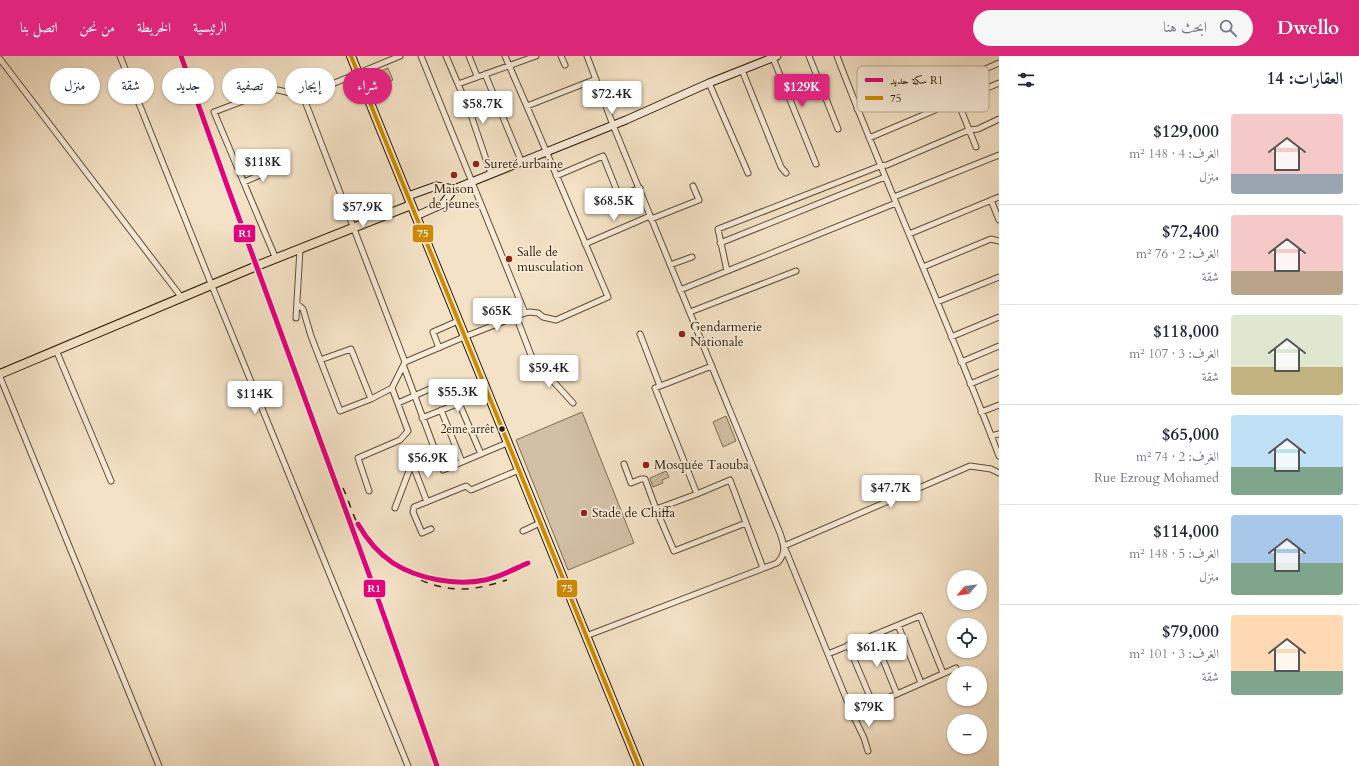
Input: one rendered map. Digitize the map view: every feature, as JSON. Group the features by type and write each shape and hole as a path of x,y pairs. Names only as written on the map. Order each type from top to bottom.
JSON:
{"main road":[{"path":"351,56 356,68"},
{"path":"416,216 443,204 454,189 472,181 613,125 775,57"},
{"path":"370,104 639,766"},
{"path":"408,196 436,186 454,189"},
{"path":"0,374 300,249 411,205"}],"street":[{"path":"120,56 212,286 408,766"},
{"path":"372,68 400,56"},
{"path":"422,56 525,313"},
{"path":"446,56 470,112 491,174"},
{"path":"469,56 477,76"},
{"path":"297,304 303,309 320,360 340,411 392,388 404,365 464,336 530,312 538,313 543,317 556,320 608,297 556,176 547,151 505,56"},
{"path":"458,84 536,56"},
{"path":"561,56 565,65"},
{"path":"587,56 613,125 640,188 680,290 852,713 864,738 868,751"},
{"path":"809,56 838,129"},
{"path":"837,56 857,109"},
{"path":"775,57 816,164"},
{"path":"0,59 182,298"},
{"path":"989,67 999,63"},
{"path":"742,70 781,167 786,173"},
{"path":"485,74 522,162"},
{"path":"527,106 596,79"},
{"path":"989,87 999,83"},
{"path":"709,84 748,173"},
{"path":"276,259 214,112 272,90 285,92"},
{"path":"306,104 354,228 422,418 443,470 507,442"},
{"path":"858,112 999,456"},
{"path":"869,138 930,112"},
{"path":"962,112 976,147"},
{"path":"727,271 718,229 880,166 887,165 969,130 978,129 999,119"},
{"path":"680,290 999,155"},
{"path":"556,176 603,156 619,196 640,188"},
{"path":"244,182 276,168"},
{"path":"720,243 885,177"},
{"path":"585,244 651,217 699,200 693,186"},
{"path":"909,234 999,197"},
{"path":"991,200 999,220"},
{"path":"922,267 991,239 999,241"},
{"path":"296,318 300,249"},
{"path":"670,264 692,257"},
{"path":"690,312 796,271"},
{"path":"937,302 999,277"},
{"path":"516,316 534,363 542,368 574,404"},
{"path":"951,337 999,317"},
{"path":"439,348 433,332 458,321"},
{"path":"640,334 660,386"},
{"path":"961,362 999,346"},
{"path":"320,360 351,349 371,398"},
{"path":"56,350 111,481"},
{"path":"697,494 655,388 712,366"},
{"path":"970,384 999,372"},
{"path":"0,377 159,766"},
{"path":"369,491 358,458 400,440 408,431 392,388"},
{"path":"398,403 432,388"},
{"path":"422,418 487,392"},
{"path":"459,404 480,454"},
{"path":"982,412 999,404"},
{"path":"441,410 462,462"},
{"path":"991,436 999,434"},
{"path":"438,458 458,451"},
{"path":"395,508 412,463 427,502"},
{"path":"624,464 631,483 645,479 674,551 746,522"},
{"path":"784,546 970,466 991,469 999,473"},
{"path":"431,529 422,533 412,512 414,507 466,486 472,490 519,470"},
{"path":"656,509 730,480 763,568"},
{"path":"523,531 540,523"},
{"path":"586,636 777,563 783,557 784,546"},
{"path":"828,654 920,616 943,673"},
{"path":"898,625 921,683"},
{"path":"873,635 896,694"},
{"path":"848,645 873,704"},
{"path":"852,713 947,671"}],"shaded area":[{"name":"Stade de Chiffa","path":"582,412 634,543 568,570 516,440"},
{"path":"726,416 736,441 723,447 713,422"},
{"path":"666,471 669,477 662,480 663,483 653,487 650,478"}],"railway":[{"path":"181,56 437,766"},
{"path":"343,488 361,530 375,548 402,568 418,575 451,582 468,582 496,577 528,563"},
{"path":"421,580 454,589 474,588 507,580"}],"rail line":[{"name":"R1","path":"181,56 437,766"},
{"name":"R1","path":"358,524 373,546 393,563 403,569 438,580 462,582 485,580 507,573 528,563"}],"transit line":[{"name":"75","path":"351,56 639,766"}],"place":[{"name":"Sureté urbaine","path":"476,164"},
{"name":"Maison de jeunes","path":"454,175"},
{"name":"Salle de musculation","path":"509,259"},
{"name":"Gendarmerie Nationale","path":"682,334"},
{"name":"2eme arrêt","path":"502,429"},
{"name":"Mosquée Taouba","path":"646,465"},
{"name":"Stade de Chiffa","path":"584,513"}]}
